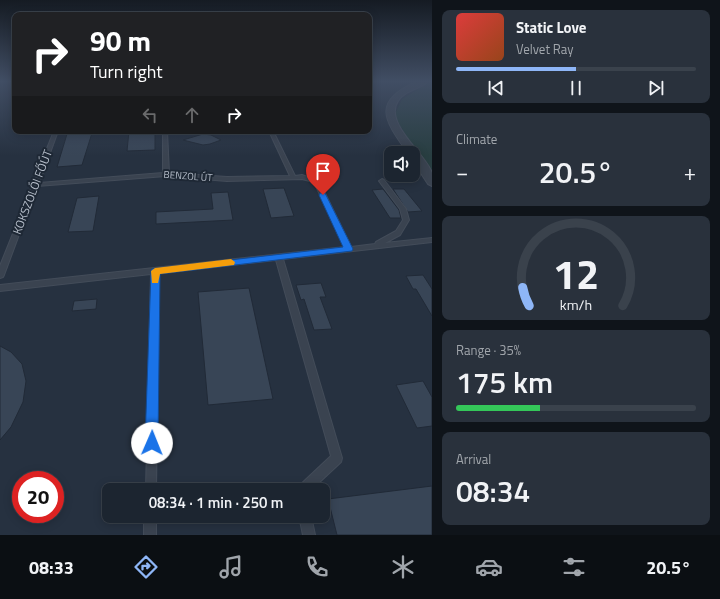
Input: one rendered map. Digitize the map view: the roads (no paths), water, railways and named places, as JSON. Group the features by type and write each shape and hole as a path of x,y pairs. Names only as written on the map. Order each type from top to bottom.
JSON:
{"street":[{"path":"392,106 390,111 391,121 408,146"},
{"path":"420,164 432,182"}],"lane":[{"name":"KOKSZOLÓI FŐÚT","path":"0,275 2,264 55,134"},
{"path":"165,134 166,174"},
{"path":"272,134 293,176"},
{"name":"BENZOL ÚT","path":"35,185 166,174 227,179 293,176 302,177 316,181 348,249"},
{"path":"375,246 398,233 406,220 403,209 382,181"},
{"path":"0,288 432,240"},
{"path":"279,257 337,458 310,483"},
{"path":"151,483 155,271"},
{"path":"150,523 150,535"},
{"path":"306,523 309,535"}]}
